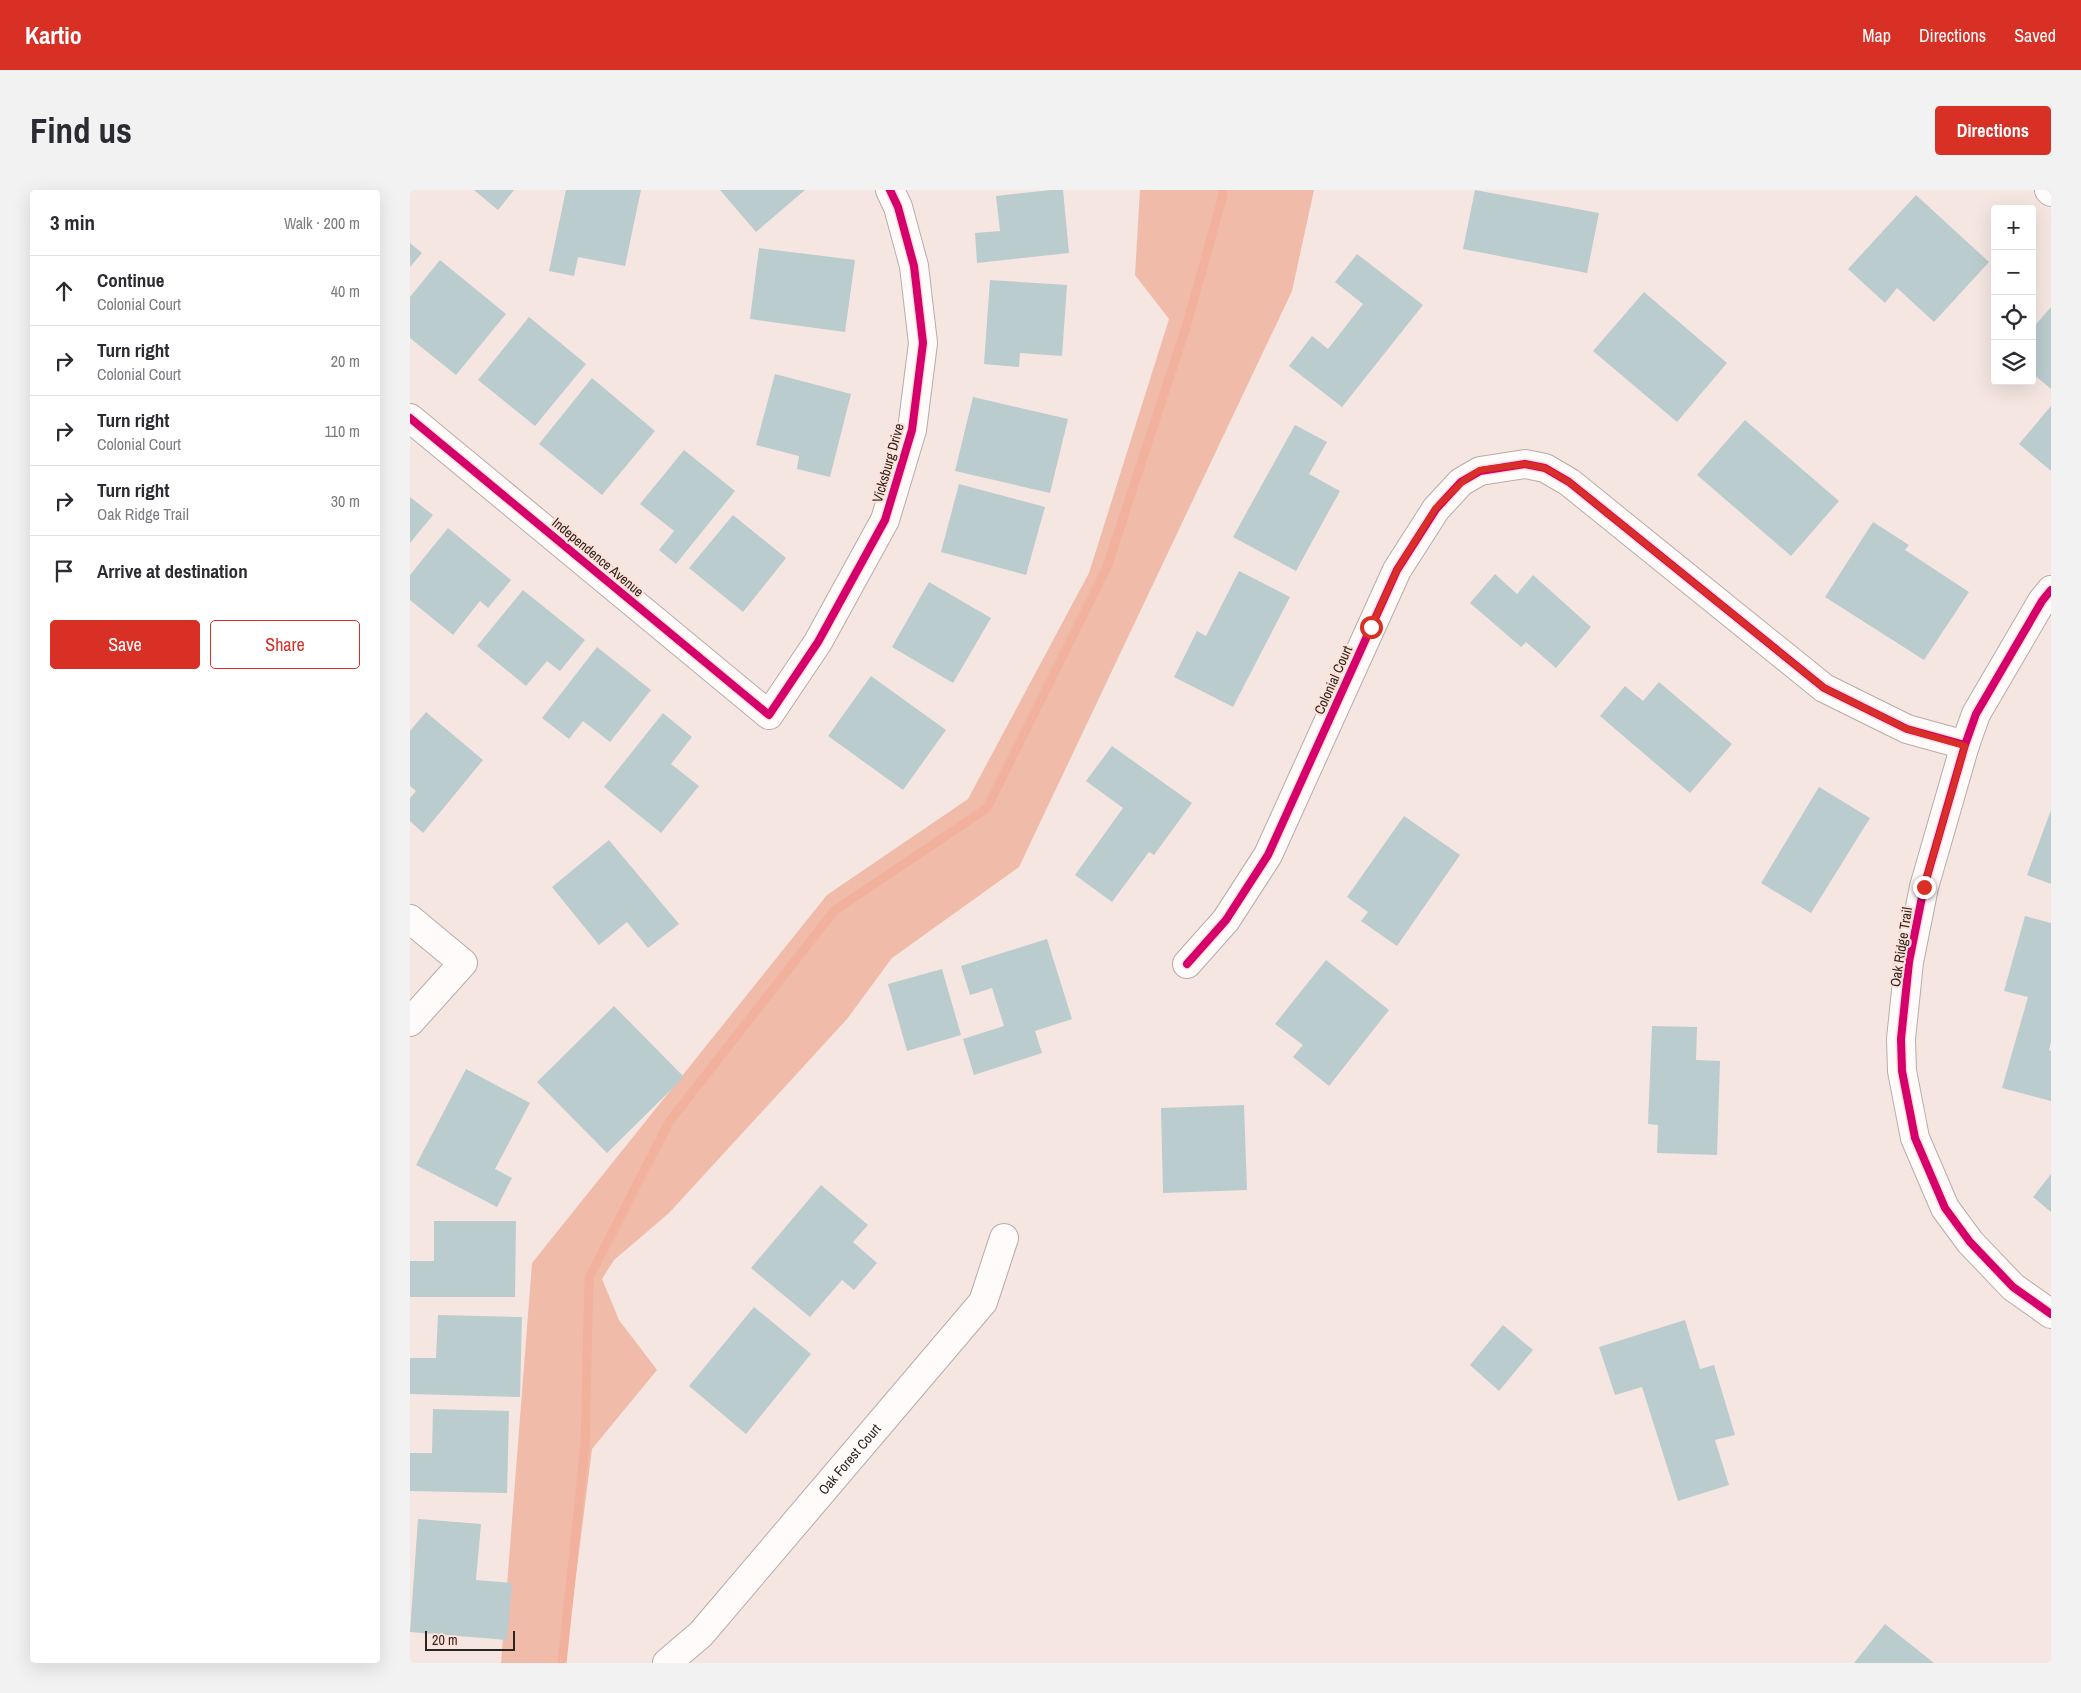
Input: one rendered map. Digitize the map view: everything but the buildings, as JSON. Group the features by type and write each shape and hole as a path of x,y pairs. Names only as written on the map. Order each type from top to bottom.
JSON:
{"street":[{"name":"Vicksburg Drive","path":"770,715 818,642 885,520 912,430 923,343 914,266 898,207 890,190"},
{"name":"Independence Avenue","path":"410,418 770,715"},
{"name":"Colonial Court","path":"1187,964 1226,920 1268,854 1397,570 1436,508 1462,482 1480,470 1525,464 1545,468 1569,482 1824,688 1907,729 1965,746"},
{"name":"Oak Ridge Trail","path":"2051,590 2042,601 1976,714 1965,746 1924,887 1910,962 1901,1039 1902,1071 1915,1138 1945,1208 1970,1242 2013,1287 2051,1314"},
{"path":"410,919 463,963 410,1022"},
{"name":"Oak Forest Court","path":"667,1663 701,1634 983,1302 1004,1238"}],"shaded area":[{"path":"1140,190 1314,190 1292,291 1019,867 892,958 847,1019 669,1213 614,1260 602,1279 619,1320 657,1370 592,1449 565,1663 501,1663 532,1263 827,895 968,799 1089,573 1169,319 1135,275"}],"waterway":[{"path":"562,1663 585,1446 589,1278 669,1122 834,911 987,808 1107,567 1187,324 1223,195 1222,190"}],"cycle path":[{"path":"410,418 769,715 818,642 885,520 912,430 923,343 914,266 898,207 890,190"},
{"path":"1187,964 1226,920 1268,855 1397,570 1436,509 1461,482 1480,471 1525,464 1545,468 1569,482 1824,688 1907,729 1965,745"},
{"path":"2051,590 2042,601 1976,714 1965,745 1924,887 1909,962 1901,1039 1902,1071 1915,1138 1945,1208 1970,1242 2013,1287 2051,1314"}],"route":[{"path":"1371,627 1397,570 1436,508 1462,482 1480,470 1525,464 1545,468 1569,482 1824,688 1907,729 1965,746 1924,887"}]}
